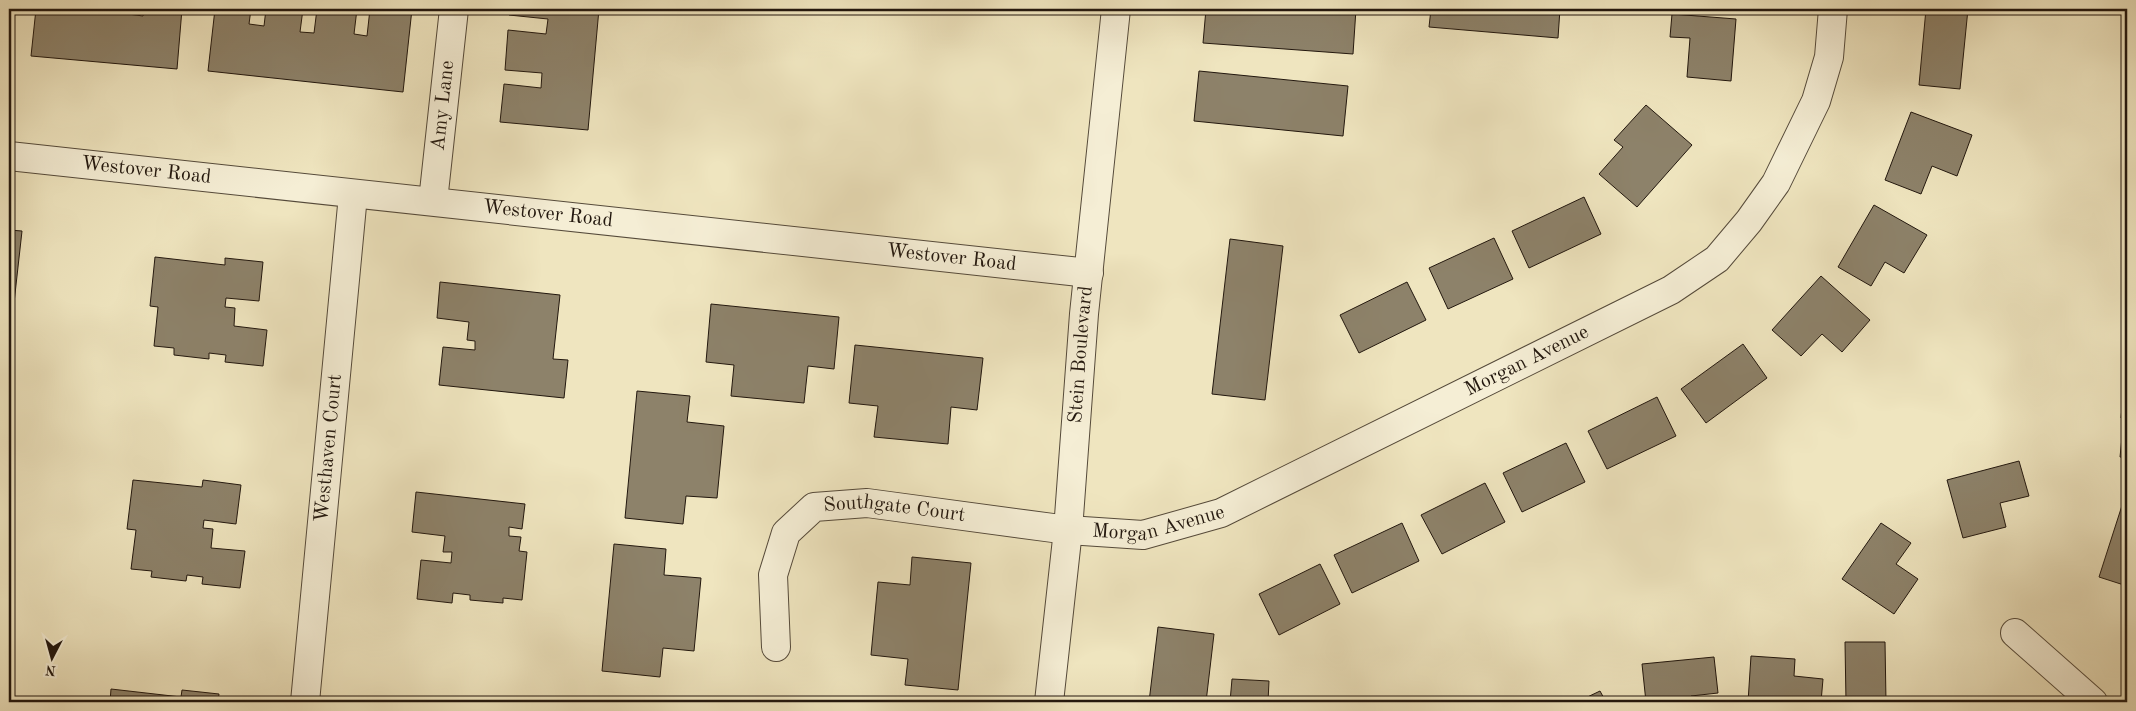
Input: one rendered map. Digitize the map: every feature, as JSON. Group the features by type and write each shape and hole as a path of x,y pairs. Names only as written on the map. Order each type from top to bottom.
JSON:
{"street":[{"name":"Amy Lane","path":"433,201 454,9"},
{"name":"Stein Boulevard","path":"1049,702 1068,530 1089,273 1116,9"},
{"name":"Morgan Avenue","path":"1068,530 1143,535 1221,513 1671,290 1717,260 1749,221 1776,183 1816,101 1829,57 1833,9"},
{"name":"Westover Road","path":"9,156 353,195 433,201 1089,273"},
{"name":"Westhaven Court","path":"305,702 353,195"},
{"name":"Southgate Court","path":"776,647 773,575 786,533 814,507 867,503 1068,530"},
{"path":"2015,633 2093,702"}],"building":[{"path":"9,9 13,9 9,49"},
{"path":"36,9 129,9 128,14 143,16 144,9 182,9 177,69 31,56"},
{"path":"215,9 251,9 249,24 264,26 266,9 303,9 300,32 314,33 317,9 357,9 354,34 367,36 370,9 412,9 403,92 208,71"},
{"path":"510,9 599,9 588,130 500,122 504,84 541,88 542,73 505,70 508,30 546,34 548,19 509,15"},
{"path":"1206,9 1356,9 1353,54 1203,43"},
{"path":"1431,9 1560,9 1558,38 1429,27"},
{"path":"1926,9 1968,9 1960,89 1919,85"},
{"path":"1672,14 1736,19 1731,81 1687,77 1690,38 1670,37"},
{"path":"1199,71 1348,86 1343,136 1194,121"},
{"path":"1646,105 1692,145 1637,207 1599,174 1623,147 1614,140"},
{"path":"1911,112 1972,135 1957,176 1932,166 1921,194 1885,180"},
{"path":"1584,197 1601,234 1529,268 1512,231"},
{"path":"1874,205 1927,235 1904,273 1885,262 1871,286 1838,267"},
{"path":"9,230 22,231 14,303 9,303"},
{"path":"1494,238 1513,279 1448,309 1429,268"},
{"path":"1230,239 1283,246 1265,400 1212,394"},
{"path":"155,257 225,265 225,258 263,262 259,301 226,298 225,307 235,308 234,326 267,330 263,366 225,362 226,355 209,353 209,359 174,355 174,348 154,346 158,307 150,306"},
{"path":"1821,276 1870,320 1842,352 1822,334 1801,356 1772,330"},
{"path":"440,282 560,295 553,359 568,360 564,398 439,385 443,347 475,350 475,341 467,340 469,322 437,318"},
{"path":"1407,282 1426,320 1359,353 1340,315"},
{"path":"711,304 839,317 834,369 808,366 804,403 731,396 734,365 706,362"},
{"path":"1743,344 1767,378 1706,423 1681,389"},
{"path":"855,345 983,358 977,410 951,407 948,444 874,437 878,406 849,403"},
{"path":"2125,374 2127,374 2127,458 2120,457 2124,418 2121,418"},
{"path":"637,391 690,396 687,422 724,426 717,498 686,496 683,524 625,518"},
{"path":"1657,397 1676,436 1607,469 1588,431"},
{"path":"1566,443 1585,482 1522,512 1503,473"},
{"path":"2019,461 2029,496 2000,503 2006,527 1963,538 1947,480"},
{"path":"133,480 202,487 203,480 241,485 236,524 204,520 203,528 213,529 211,548 245,551 240,588 202,584 203,577 187,575 186,581 151,577 152,571 131,569 136,530 127,529"},
{"path":"1485,483 1505,522 1442,554 1421,515"},
{"path":"2127,490 2127,586 2099,577"},
{"path":"416,492 525,504 522,529 509,527 509,536 521,537 519,551 527,552 522,600 503,598 503,603 470,600 470,595 453,593 452,603 417,599 421,560 451,563 452,552 443,552 445,536 412,532"},
{"path":"1402,523 1419,561 1352,593 1334,555"},
{"path":"1881,523 1911,543 1896,564 1918,579 1894,614 1842,579"},
{"path":"614,544 666,549 664,575 701,578 694,651 663,648 660,677 602,671"},
{"path":"912,557 971,563 958,690 905,685 908,659 871,655 878,582 910,585"},
{"path":"1320,564 1340,604 1279,635 1259,594"},
{"path":"1158,627 1214,634 1206,702 1149,702"},
{"path":"1845,642 1885,642 1886,702 1846,702"},
{"path":"1751,656 1795,659 1794,676 1823,679 1821,702 1748,702"},
{"path":"1714,657 1718,693 1691,696 1692,702 1646,702 1642,664"},
{"path":"1232,679 1269,681 1268,702 1230,702"},
{"path":"111,689 181,697 182,690 219,694 218,702 110,702"},
{"path":"1600,691 1606,702 1577,702"}]}
